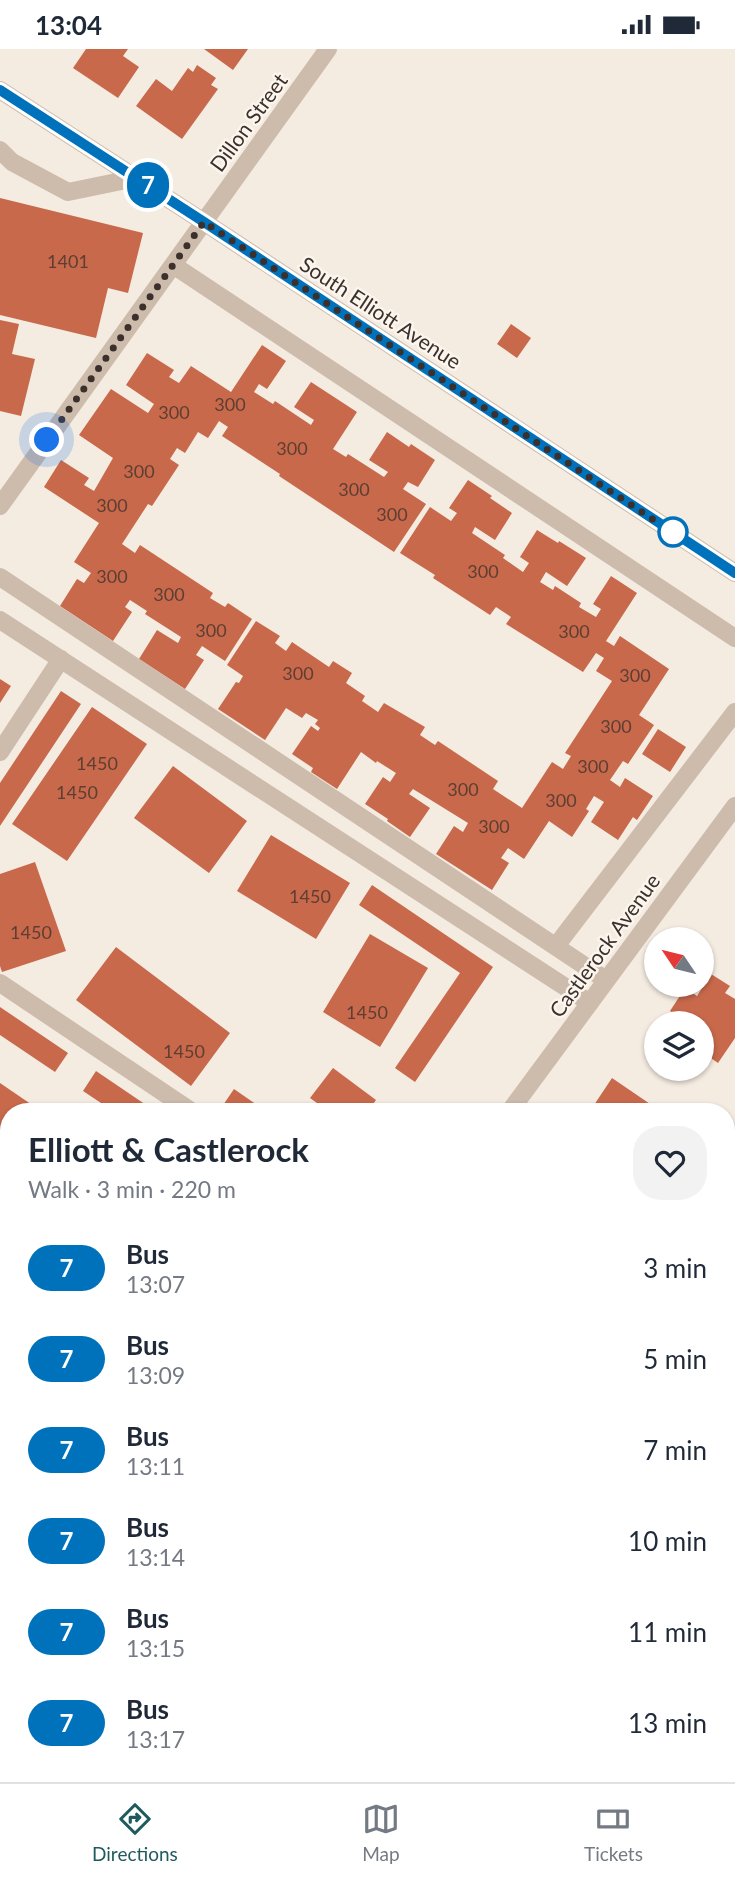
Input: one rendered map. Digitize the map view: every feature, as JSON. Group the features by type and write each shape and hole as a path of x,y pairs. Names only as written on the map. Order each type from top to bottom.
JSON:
{"street":[{"name":"Dillon Street","path":"0,506 328,49"},
{"name":"South Elliott Avenue","path":"0,90 735,573"},
{"path":"0,150 12,162 68,192 136,177"},
{"path":"173,265 735,638"},
{"path":"0,577 606,980"},
{"path":"0,620 590,1003"},
{"path":"0,753 61,659"},
{"path":"556,946 735,712"},
{"name":"Castlerock Avenue","path":"516,1103 735,806"},
{"path":"0,982 179,1103"}],"building":[{"path":"86,49 128,49 123,56 139,67 118,98 73,68"},
{"path":"204,49 248,49 233,70"},
{"path":"197,65 216,78 211,85 218,89 182,139 136,106 156,79 172,91 188,68 193,72"},
{"path":"0,198 143,233 128,293 108,288 96,338 0,315"},
{"path":"0,320 19,324 12,354 35,359 21,416 0,411"},
{"path":"511,324 531,338 517,358 497,344"},
{"path":"262,345 286,361 267,389 259,384 254,392 273,404 275,401 311,425 314,420 294,407 311,382 357,412 333,449 346,457 348,454 384,477 388,472 369,460 387,432 409,447 411,444 435,460 418,487 408,482 403,489 426,504 394,552 222,436 228,427 219,421 208,438 198,432 185,453 177,448 170,459 179,465 152,506 148,504 122,544 135,553 140,545 213,593 210,598 225,607 228,603 252,619 225,661 202,646 196,655 204,660 185,689 139,659 157,630 178,643 181,637 145,614 147,611 130,600 125,607 132,612 113,641 60,606 77,579 84,583 91,573 74,562 99,523 44,487 61,460 89,478 84,485 94,491 113,458 79,435 111,389 148,413 154,404 126,385 147,353 174,370 169,377 179,383 191,366 231,392"},
{"path":"468,480 512,513 495,540 475,527 472,533 505,555 503,558 523,572 529,563 520,557 537,530 586,558 567,586 546,572 540,582 553,590 555,586 581,603 579,607 596,617 601,609 593,604 611,576 637,593 606,641 614,646 620,636 669,669 639,715 654,725 628,764 623,761 610,780 620,787 625,778 653,796 637,820 633,817 618,840 591,822 604,802 594,796 586,809 589,811 572,837 549,821 524,859 508,848 501,858 509,863 492,890 436,854 454,826 463,832 468,823 413,789 409,794 430,808 410,837 365,804 383,777 390,782 396,773 361,752 337,789 311,772 313,768 292,754 311,726 318,731 320,728 315,724 318,720 306,713 302,718 286,708 265,740 218,709 243,676 227,665 256,621 280,636 275,643 286,651 292,642 329,667 333,661 352,673 346,683 365,696 362,701 378,712 384,703 425,727 420,735 435,745 438,741 498,781 493,789 522,808 552,762 563,769 571,756 565,753 612,681 596,671 604,658 596,653 583,672 506,624 511,617 496,607 490,615 400,553 430,507 451,521 457,513 449,508"},
{"path":"0,679 11,686 0,703"},
{"path":"61,691 81,704 0,826 0,783"},
{"path":"92,707 147,744 67,861 12,824"},
{"path":"658,729 686,747 670,772 642,754"},
{"path":"173,766 247,821 209,873 134,818"},
{"path":"271,835 350,883 316,939 237,891"},
{"path":"35,862 66,951 2,972 0,874"},
{"path":"372,885 493,967 415,1082 395,1068 460,973 359,905"},
{"path":"370,934 428,968 380,1047 323,1012"},
{"path":"116,947 230,1033 191,1086 76,1000"},
{"path":"714,976 730,986 725,993 735,999 735,1038 718,1063 714,1060 714,1011 670,1011 679,997 714,997"},
{"path":"0,1007 68,1053 55,1072 0,1035"},
{"path":"333,1068 376,1100 374,1103 317,1103 310,1098"},
{"path":"96,1071 143,1103 101,1103 83,1091"},
{"path":"612,1078 649,1103 595,1103"},
{"path":"0,1083 29,1103 0,1103"},
{"path":"234,1089 254,1103 224,1103"}],"bus line":[{"name":"7","path":"0,90 735,573"}],"route":[{"path":"47,440 204,222 678,536 673,532"}]}
